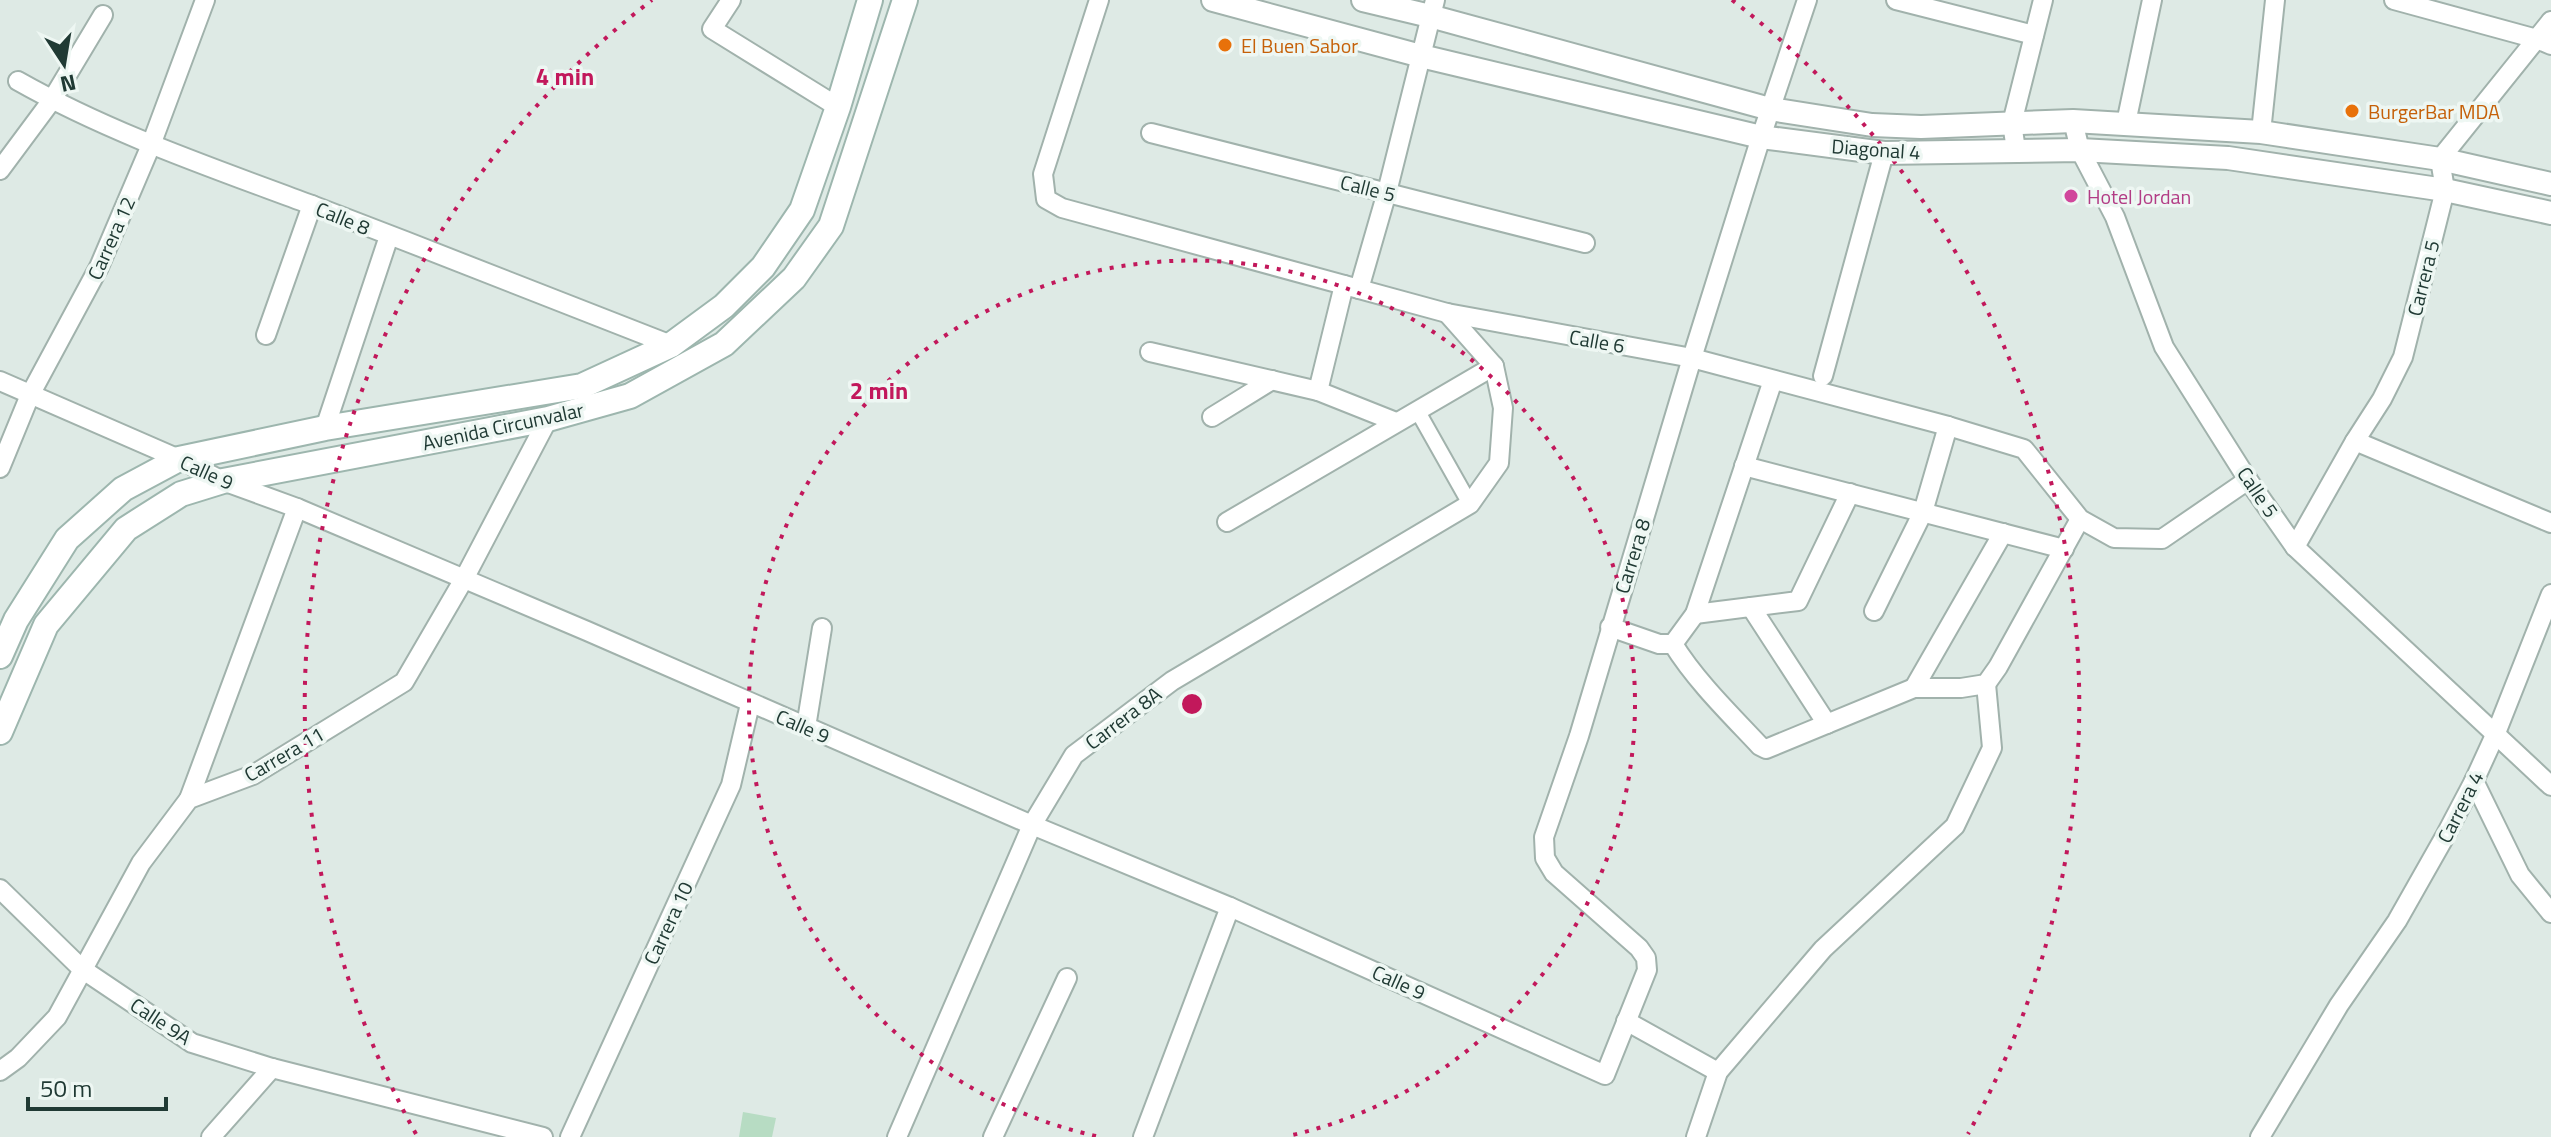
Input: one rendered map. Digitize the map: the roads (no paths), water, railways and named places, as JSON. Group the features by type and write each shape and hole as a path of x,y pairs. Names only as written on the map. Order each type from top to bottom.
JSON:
{"main road":[{"name":"Avenida Circunvalar","path":"0,656 16,620 67,539 123,489 179,459 325,428 582,386 671,345 724,306 763,267 802,210 838,107 870,0"},
{"name":"Avenida Circunvalar","path":"0,732 46,625 126,529 181,494 223,481 548,419 630,396 724,344 794,278 831,226 905,0"}],"street":[{"name":"Carrera 12","path":"0,468 30,395 99,267 151,145 205,0"},
{"path":"731,0 712,29 838,107"},
{"name":"Calle 6","path":"1099,0 1043,174 1046,199 1062,208 1447,313 1692,358 2024,449 2080,519 2114,538 2162,539 2248,480"},
{"name":"Diagonal 4","path":"1213,0 1421,56 1761,137 1884,153 2080,150 2228,158 2445,190 2551,213"},
{"name":"Diagonal 4","path":"1363,0 1433,8 1770,109 1872,125 1921,127 2073,121 2261,132 2440,159 2551,184"},
{"name":"Carrera 8","path":"1605,1075 1647,970 1646,958 1639,948 1554,873 1545,858 1544,837 1579,736 1692,358 1807,0"},
{"path":"1896,0 2034,35"},
{"path":"2016,150 2012,123 2043,0"},
{"path":"2126,123 2152,0"},
{"path":"2261,132 2275,0"},
{"path":"2394,0 2544,42"},
{"path":"1318,391 1387,192 1433,8"},
{"path":"0,170 52,100 103,15"},
{"path":"2440,159 2544,42 2551,21"},
{"name":"Calle 8","path":"18,81 151,145 671,345"},
{"name":"Calle 5","path":"2073,121 2080,150 2115,217 2164,347 2248,480 2295,547 2551,786"},
{"name":"Calle 5","path":"1151,133 1585,243"},
{"path":"1823,376 1884,153"},
{"name":"Carrera 5","path":"2295,547 2382,399 2403,357 2445,190 2440,159"},
{"path":"266,335 312,205"},
{"path":"325,428 389,236"},
{"name":"Carrera 8A","path":"897,1137 1032,825 1074,755 1172,681 1470,504 1499,463 1503,408 1494,366 1447,313"},
{"path":"1150,352 1318,391 1396,422"},
{"path":"1227,522 1494,366"},
{"path":"1212,417 1272,380"},
{"path":"1673,644 1695,614 1773,380"},
{"name":"Calle 9","path":"0,381 223,481 297,508 1032,825 1230,907 1605,1075"},
{"path":"1417,410 1470,504"},
{"name":"Carrera 11","path":"189,799 253,775 404,682 464,579 548,419"},
{"path":"1874,611 1923,512 1948,426"},
{"path":"2355,441 2551,523"},
{"path":"1744,466 2064,549"},
{"path":"1695,614 1798,601 1850,493"},
{"path":"0,1071 18,1058 57,1017 141,863 189,799 297,508"},
{"path":"1696,1137 1718,1072 1823,949 1955,826 1992,748 1986,684 2080,519"},
{"path":"1914,688 2003,533"},
{"name":"Carrera 4","path":"2260,1137 2339,1005 2397,921 2474,781 2551,594"},
{"path":"1751,607 1827,724"},
{"path":"1610,627 1659,644 1673,644"},
{"path":"806,727 822,628"},
{"path":"1673,644 1760,746 1771,747 1914,688 1961,688 1986,684"},
{"name":"Carrera 10","path":"570,1137 731,785 750,704"},
{"path":"2474,781 2520,875 2551,913"},
{"name":"Calle 9A","path":"0,889 82,969 192,1043 477,1130 543,1137"},
{"path":"1143,1137 1230,907"},
{"path":"993,1137 1067,978"},
{"path":"1626,1021 1718,1072"},
{"path":"211,1137 272,1068"}],"place":[{"name":"El Buen Sabor","path":"1225,45"},
{"name":"BurgerBar MDA","path":"2352,111"},
{"name":"Hotel Jordan","path":"2071,196"}]}
